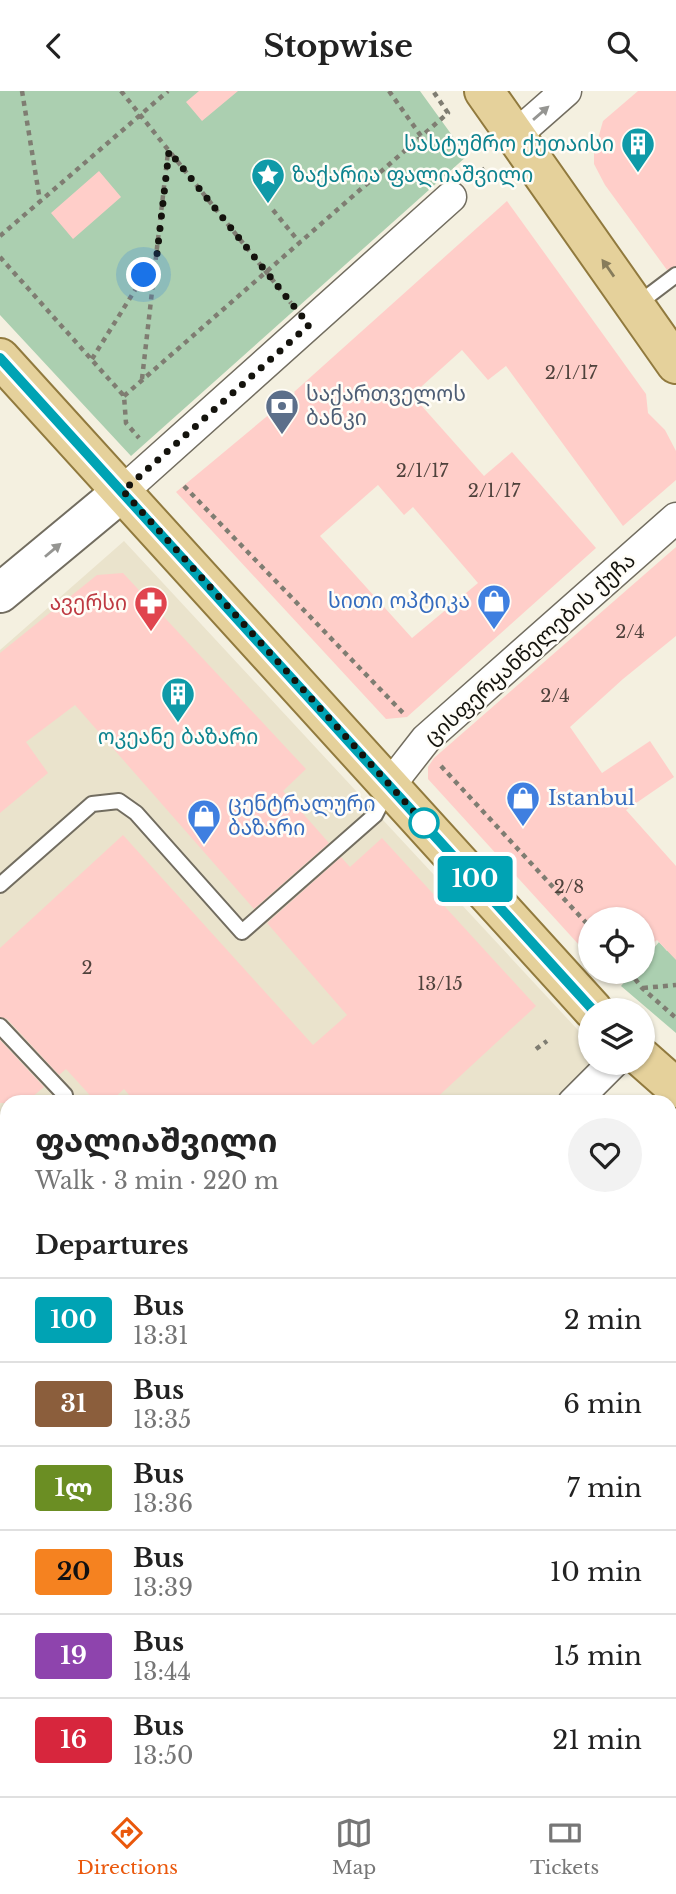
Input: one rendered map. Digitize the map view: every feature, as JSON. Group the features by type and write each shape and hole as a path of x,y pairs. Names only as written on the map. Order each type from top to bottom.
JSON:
{"main road":[{"path":"484,91 676,364"},
{"path":"0,358 582,998"},
{"path":"0,593 123,491"},
{"path":"655,1069 676,1088"}],"street":[{"path":"516,135 566,91"},
{"path":"123,491 452,197"},
{"name":"ცისფერყანწელების ქუჩა","path":"390,786 426,739 676,518"},
{"path":"581,1095 601,1075"}],"lane":[{"path":"635,306 676,275"},
{"path":"0,885 92,804 119,801 136,813 242,932 375,815 390,786"},
{"path":"0,1026 65,1095"}],"path":[{"path":"22,91 40,201"},
{"path":"121,91 309,325"},
{"path":"0,236 168,91"},
{"path":"390,91 421,136"},
{"path":"124,396 448,113 433,91"},
{"path":"142,380 169,151"},
{"path":"273,210 300,243"},
{"path":"92,359 157,254"},
{"path":"0,257 124,396 125,423"},
{"path":"184,486 407,717"},
{"path":"434,758 578,914"},
{"path":"639,984 676,1018"},
{"path":"642,988 676,985"},
{"path":"537,1049 547,1041"}],"shaded area":[{"name":"ცენტრალური ბაზარი","path":"124,541 578,1030 578,1075 587,1075 566,1095 0,1095 0,650"}],"green space":[{"path":"0,91 420,91 467,156 131,456 0,315"},
{"path":"659,942 667,951 676,943 676,1033 655,1015 655,998 635,998 621,986 655,984 655,947"}],"building":[{"path":"199,91 238,91 202,121 186,102"},
{"name":"სასტუმრო ქუთაისი","path":"638,91 676,91 676,266 667,270 605,185 594,164 594,153 603,121"},
{"path":"99,171 121,197 73,239 51,213"},
{"path":"507,201 646,394 648,413 665,430 676,451 676,480 623,526 506,366 488,380 462,350 412,395 484,476 512,452 596,548 407,717 386,719 176,492 294,392","holes":["378,485 404,515 413,507 478,583 412,638 320,536"]},
{"path":"676,547 676,636 570,727 602,773 650,741 674,777 626,810 676,866 676,960 657,940 655,942 655,907 578,907 578,944 428,779 428,767 434,758"},
{"name":"ოკეანე ბაზარი","path":"123,573 306,769 283,791 329,843 254,909 75,705 26,742 48,773 0,813 0,653 97,575"},
{"path":"123,835 313,1045 347,1015 267,923 341,857 350,867 382,838 536,1006 440,1095 129,1095 124,1089 118,1095 90,1095 66,1069 59,1075 7,1019 0,1017 0,948"},
{"path":"0,1040 44,1087 34,1095 0,1095"}],"bus line":[{"name":"100","path":"0,358 582,998"}],"place":[{"name":"სასტუმრო ქუთაისი","path":"638,174"},
{"name":"ზაქარია ფალიაშვილი","path":"268,205"},
{"name":"საქართველოს ბანკი","path":"282,436"},
{"name":"სითი ოპტიკა","path":"494,631"},
{"name":"ავერსი","path":"151,633"},
{"name":"ოკეანე ბაზარი","path":"178,724"},
{"name":"Istanbul","path":"523,828"},
{"name":"ცენტრალური ბაზარი","path":"204,846"}],"route":[{"path":"144,275 157,254 169,151 309,325 123,491 427,826 424,823"}]}
